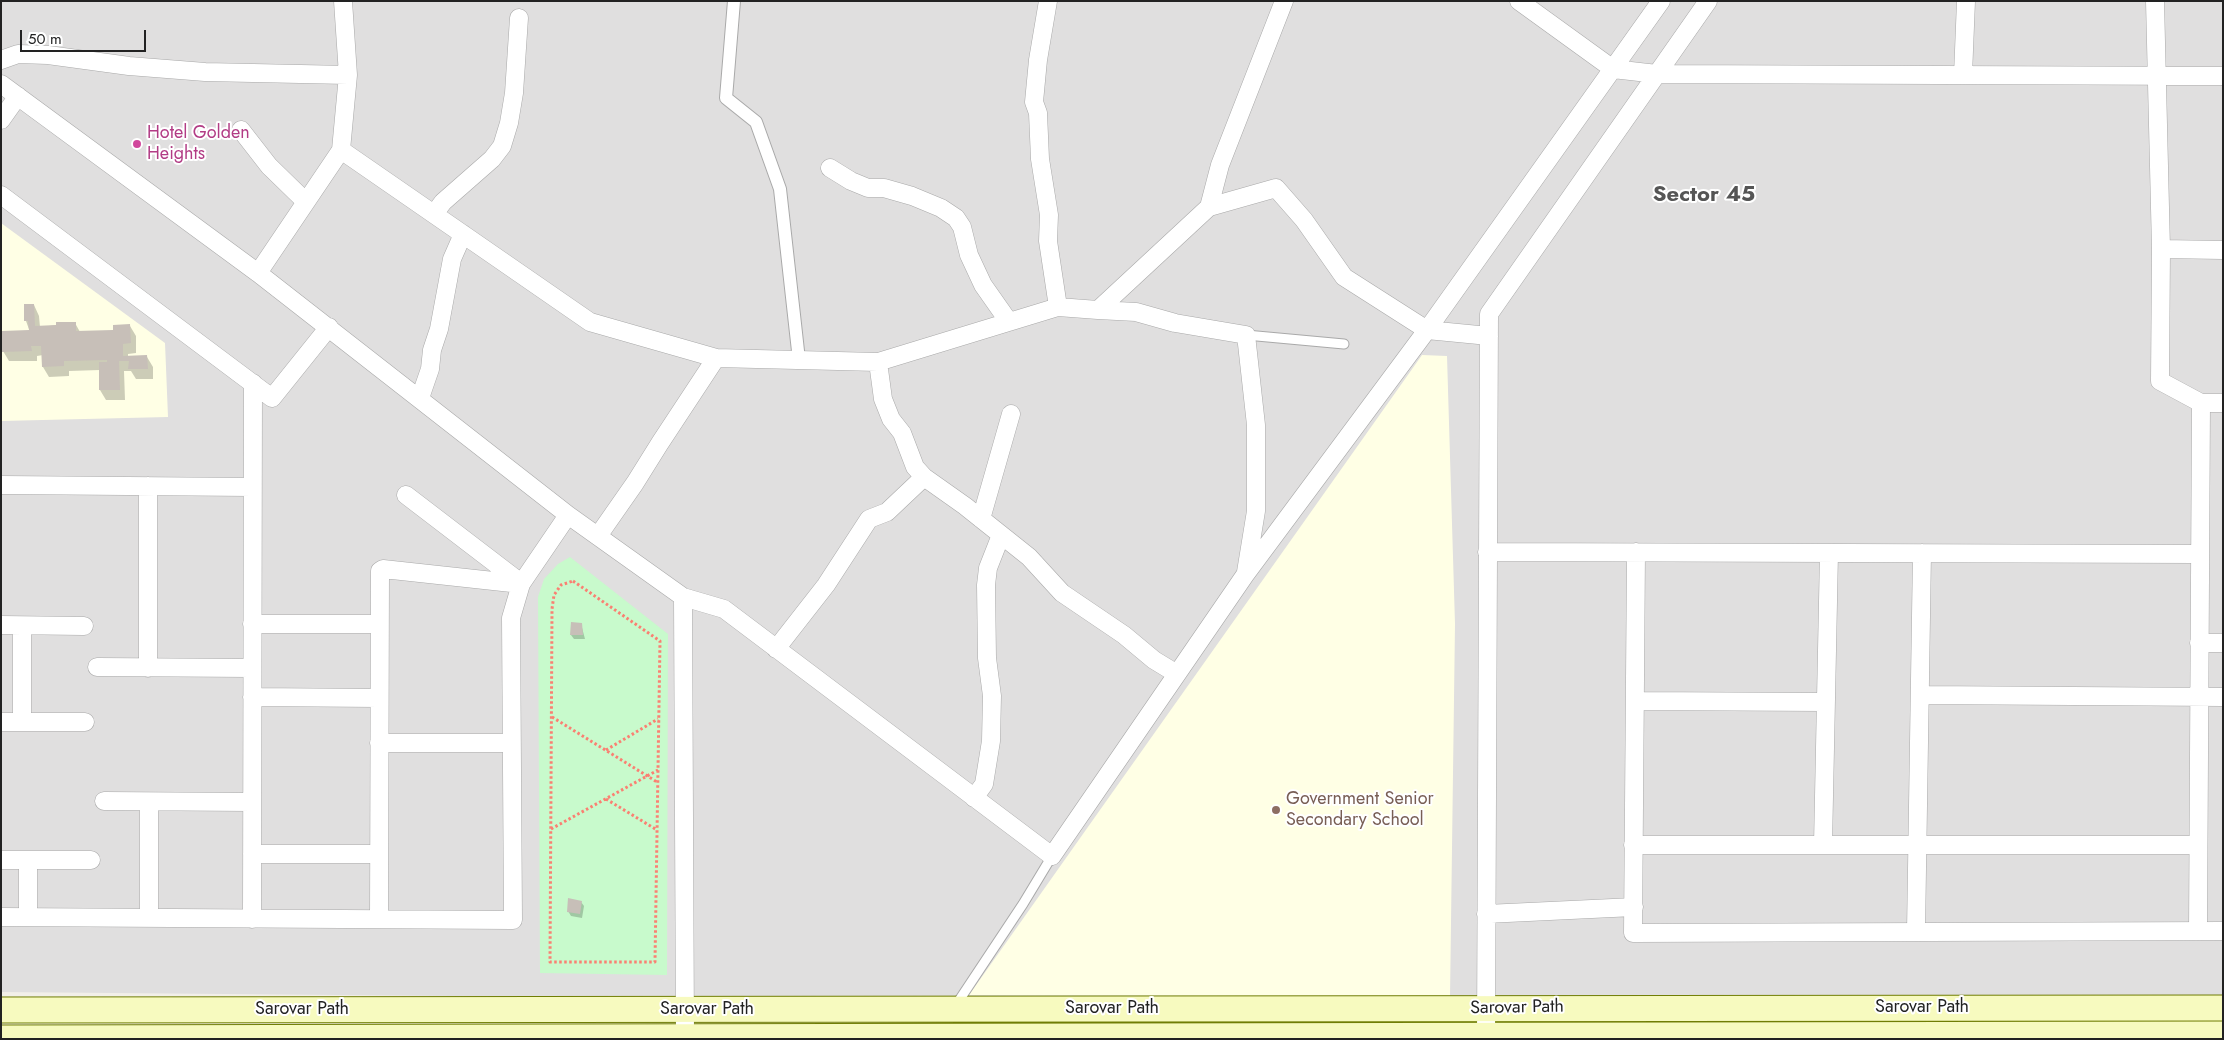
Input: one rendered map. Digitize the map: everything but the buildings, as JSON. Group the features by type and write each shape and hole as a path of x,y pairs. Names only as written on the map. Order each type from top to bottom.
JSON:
{"main road":[{"name":"Sarovar Path","path":"1,1010 2223,1008"},
{"name":"Sarovar Path","path":"1,1038 901,1038 2223,1034"}],"street":[{"path":"258,273 341,150 348,75 343,1"},
{"path":"734,1 726,98 756,122 780,189 799,360"},
{"path":"1048,1 1038,60 1034,102 1038,112 1040,159 1049,215 1048,241 1058,307"},
{"path":"1209,207 1220,165 1284,1"},
{"path":"1519,1 1613,69 1657,74 2223,76"},
{"path":"1,84 258,273 568,515 683,597 724,610 1052,856 1245,575 1427,330 1661,1"},
{"path":"1486,1035 1489,314 1708,1"},
{"path":"1963,75 1966,1"},
{"path":"2155,1 2161,249 2160,381 2201,404 2223,403"},
{"path":"434,214 443,202 492,159 502,146 509,123 514,93 519,18"},
{"path":"1,60 18,54 205,72 348,75"},
{"path":"1,120 18,96"},
{"path":"241,130 269,166 306,202"},
{"path":"341,150 590,322 716,358 878,362 1058,307 1136,312 1175,323 1246,335 1256,425 1256,510 1245,575"},
{"path":"830,168 868,188 884,188 912,196 941,208 956,218 962,227 969,255 983,285 1000,312 1009,322"},
{"path":"1098,310 1209,207 1276,188 1304,220 1344,278 1427,330 1489,336"},
{"path":"1,195 272,398 329,327"},
{"path":"420,398 430,369 432,350 441,322 452,259 463,234"},
{"path":"2161,249 2223,250"},
{"path":"598,536 635,483 716,358"},
{"path":"878,362 878,375 883,399 891,419 902,433 915,467 924,478 981,519 1028,557 1062,592 1124,635 1154,660 1178,674"},
{"path":"252,918 253,383"},
{"path":"2198,931 2201,404"},
{"path":"981,519 1011,414"},
{"path":"776,649 826,585 869,518 887,512 924,478"},
{"path":"1,485 252,487"},
{"path":"148,486 148,668"},
{"path":"406,495 521,584"},
{"path":"1,917 513,920 511,618 521,584 568,515"},
{"path":"974,798 984,784 991,741 992,696 987,658 986,585 988,568 1001,535"},
{"path":"1487,552 2199,554"},
{"path":"1636,552 1633,932 2223,931"},
{"path":"1823,845 1829,553"},
{"path":"1916,932 1922,553"},
{"path":"379,919 380,571 383,568 521,584"},
{"path":"683,597 685,1037"},
{"path":"252,624 379,624"},
{"path":"1,626 84,626"},
{"path":"22,626 22,722"},
{"path":"2199,643 2223,643"},
{"path":"97,667 252,668"},
{"path":"1920,695 2223,697"},
{"path":"252,697 379,698"},
{"path":"1635,701 1826,702"},
{"path":"1,722 85,722"},
{"path":"379,743 512,742"},
{"path":"104,802 252,802"},
{"path":"149,802 149,918"},
{"path":"1633,845 2198,845"},
{"path":"252,854 379,854"},
{"path":"1,860 91,860"},
{"path":"28,860 28,917"},
{"path":"1486,914 1634,907"}],"lane":[{"path":"1246,335 1344,344"},
{"path":"953,1010 1023,904 1052,856"}],"path":[{"path":"573,581 660,640 659,719 656,962 550,962 552,609 554,595 561,585 573,581"},
{"path":"551,717 658,782"},
{"path":"605,750 659,719"},
{"path":"551,830 658,770"},
{"path":"606,799 657,830"}],"shaded area":[{"path":"1,1 2223,1 2223,998 787,999 1,992"},
{"path":"1,223 165,343 168,417 1,421"},
{"name":"Government Senior Secondary School","path":"1422,355 1447,356 1455,624 1450,997 969,995"}],"green space":[{"path":"570,557 668,634 667,975 540,973 538,597 544,579 558,564"}],"place":[{"name":"Hotel Golden Heights","path":"137,144"},
{"name":"Government Senior Secondary School","path":"1276,810"}],"district":[{"name":"Sector 45","path":"1704,196"}]}
